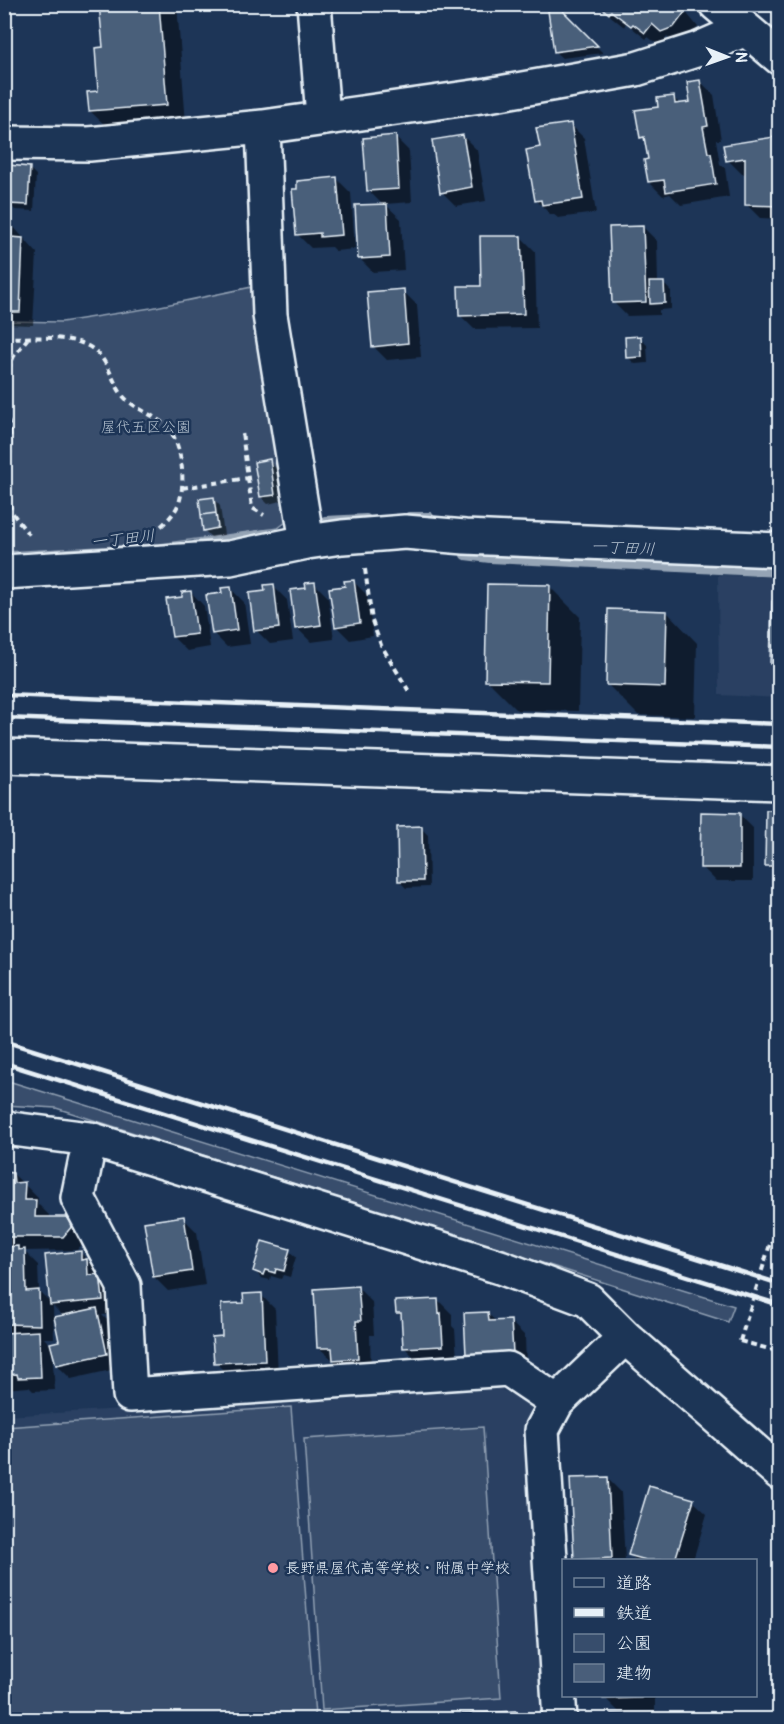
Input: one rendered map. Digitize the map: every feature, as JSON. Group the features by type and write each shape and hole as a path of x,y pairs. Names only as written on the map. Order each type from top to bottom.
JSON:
{"street":[{"path":"314,4 323,117"},
{"path":"716,4 780,58"},
{"path":"4,143 89,144 263,127 488,95 636,69 699,49 745,29"},
{"path":"263,127 270,315 307,542"},
{"path":"4,572 230,558 307,542 405,532 465,537 780,550"},
{"path":"4,756 780,783"},
{"path":"4,1128 90,1139 500,1267 588,1300 625,1336 780,1473"},
{"path":"90,1139 78,1198 124,1286 130,1395 508,1369 557,1402"},
{"path":"560,1719 542,1430 557,1402 625,1336"}],"path":[{"path":"4,338 74,340 100,354 122,394 130,403 157,418 168,428 176,441 180,457 182,488 248,478 242,432"},
{"path":"4,379 14,356 28,338"},
{"path":"4,410 9,419 11,436 6,480 7,497 12,512 32,538"},
{"path":"342,537 365,568 372,621 381,645 410,693"},
{"path":"780,1244 771,1241 740,1341 780,1352"}],"shaded area":[{"path":"718,575 779,577 779,698 719,695"},
{"name":"長野県屋代高等学校・附属中学校","path":"496,1387 531,1404 551,1719 5,1720 5,1416"}],"green space":[{"name":"屋代五区公園","path":"252,287 286,522 278,528 160,544 5,552 5,321 62,322 151,308"},
{"path":"5,1080 734,1306 728,1322 56,1108 5,1105"},
{"path":"291,1407 315,1716 345,1714 345,1719 5,1719 5,1427"},
{"path":"483,1427 501,1698 322,1710 304,1439"}],"building":[{"path":"99,4 159,4 167,105 89,111 87,92 98,91 95,48 103,47"},
{"path":"547,4 556,4 598,46 554,52"},
{"path":"597,4 676,4 685,12 674,27 661,32 652,24 645,33 611,11 609,14"},
{"path":"700,80 708,126 703,127 708,153 711,153 716,184 666,192 664,180 648,182 644,160 648,159 644,137 640,138 635,110 658,107 657,98 674,96 675,104 690,102 687,82"},
{"path":"571,123 583,199 542,205 541,200 535,201 526,150 540,147 536,128"},
{"path":"396,135 399,189 367,191 363,138"},
{"path":"463,135 472,187 440,193 432,140"},
{"path":"774,137 775,146 780,146 780,206 745,205 745,158 726,161 723,145"},
{"path":"8,165 30,167 28,205 7,204"},
{"path":"337,177 342,235 320,237 320,233 296,235 292,189 297,189 297,181"},
{"path":"387,204 390,257 358,259 355,205"},
{"path":"4,223 12,223 11,237 23,238 20,312 4,312"},
{"path":"643,226 646,302 612,303 609,227"},
{"path":"480,236 521,236 524,314 459,316 458,286 481,286"},
{"path":"649,282 664,282 665,303 650,304"},
{"path":"404,289 408,343 372,347 367,292"},
{"path":"641,336 642,357 626,358 625,337"},
{"path":"270,459 275,495 260,497 254,462"},
{"path":"214,497 216,513 201,515 199,499"},
{"path":"216,513 218,528 203,531 201,515"},
{"path":"354,580 360,623 335,627 329,588 345,586 344,581"},
{"path":"315,582 321,625 295,629 290,590 306,588 305,583"},
{"path":"274,584 279,628 254,631 249,593 265,591 264,585"},
{"path":"487,584 550,585 548,682 485,681"},
{"path":"231,587 237,630 212,634 206,595 222,593 221,588"},
{"path":"191,591 197,634 172,637 166,599 182,597 182,592"},
{"path":"780,599 780,667 770,664 772,601"},
{"path":"608,609 667,611 665,687 606,685"},
{"path":"766,810 780,810 780,866 765,866"},
{"path":"701,812 740,813 740,868 700,868"},
{"path":"422,826 423,881 398,881 397,827"},
{"path":"4,1172 13,1173 14,1183 25,1182 24,1200 36,1200 35,1217 67,1217 73,1225 63,1237 4,1237"},
{"path":"184,1216 192,1271 153,1277 144,1222"},
{"path":"262,1241 290,1249 284,1271 276,1269 275,1273 265,1270 263,1275 253,1271"},
{"path":"18,1246 18,1250 25,1249 26,1291 39,1290 40,1325 4,1324 4,1247"},
{"path":"81,1251 81,1260 87,1259 88,1275 100,1274 103,1300 50,1305 45,1255"},
{"path":"358,1286 361,1321 356,1321 358,1358 333,1360 332,1348 317,1348 314,1289"},
{"path":"262,1293 265,1361 214,1363 212,1337 222,1336 221,1304 244,1303 243,1294"},
{"path":"438,1299 443,1346 403,1348 401,1313 396,1313 395,1301"},
{"path":"97,1308 107,1354 56,1365 50,1343 59,1341 54,1317"},
{"path":"488,1312 489,1321 511,1320 513,1353 466,1355 464,1313"},
{"path":"39,1331 41,1377 18,1378 17,1374 4,1375 4,1333"},
{"path":"608,1477 612,1558 574,1559 570,1478"},
{"path":"649,1486 694,1499 675,1559 642,1559 628,1555"},
{"path":"603,1697 642,1697 642,1698 603,1699"},
{"path":"516,1711 517,1720 463,1720 462,1714"},
{"path":"611,1714 671,1715 671,1720 611,1720"}],"waterway":[{"name":"一丁田川","path":"409,517 429,517"},
{"name":"一丁田川","path":"325,521 366,519"},
{"name":"一丁田川","path":"196,545 266,534"},
{"name":"一丁田川","path":"465,555 780,572"}],"railway":[{"path":"4,695 780,724"},
{"path":"4,718 780,747"},
{"path":"4,1041 780,1284"},
{"path":"4,1063 780,1305"}],"place":[{"name":"長野県屋代高等学校・附属中学校","path":"273,1568"}]}
